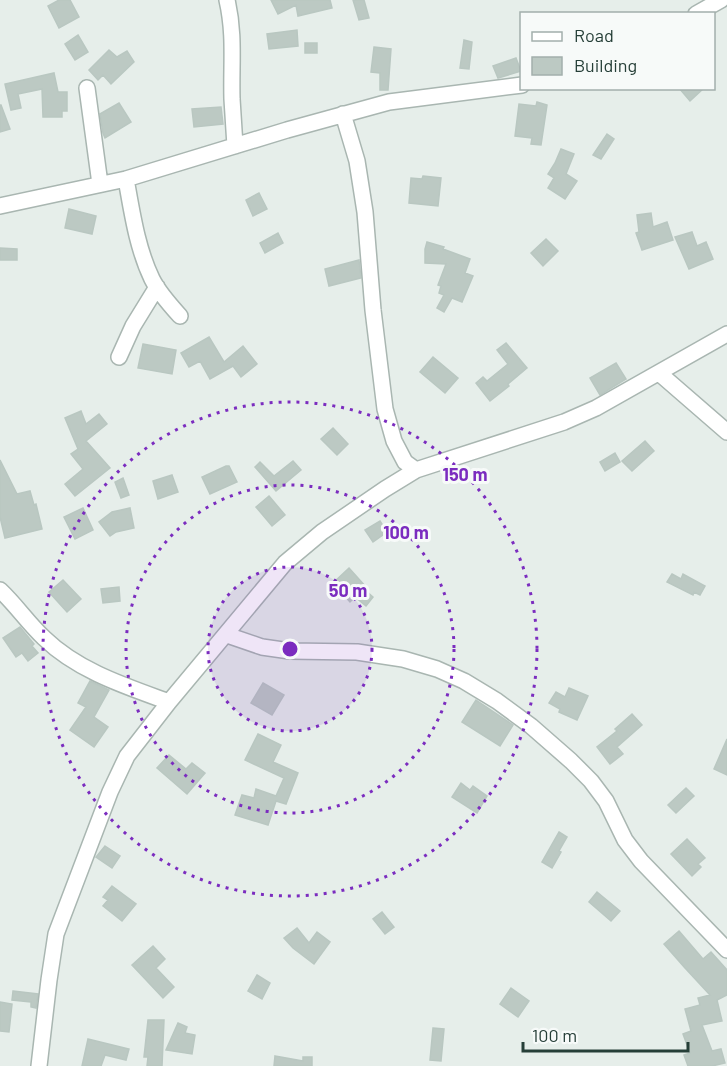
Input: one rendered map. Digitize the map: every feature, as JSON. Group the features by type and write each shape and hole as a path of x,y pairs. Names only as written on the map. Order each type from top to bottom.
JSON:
{"street":[{"path":"227,0 233,42 232,98 235,146"},
{"path":"699,12 720,0"},
{"path":"0,206 126,178 389,102 520,86"},
{"path":"87,88 99,184"},
{"path":"343,114 357,161 365,212 373,310 385,409 393,441 405,462 416,470"},
{"path":"126,178 142,253 164,299 180,316"},
{"path":"119,357 133,326 157,287"},
{"path":"39,1066 56,934 110,792 127,756 285,563 322,532 416,470 564,423 596,408 727,334"},
{"path":"659,373 727,432"},
{"path":"0,590 43,637 77,664 119,684 169,702"},
{"path":"226,635 272,649 357,652 403,659 437,669 464,681 497,701 547,740 591,781 606,801 626,840 641,861 727,950"}],"building":[{"path":"59,0 70,0 79,17 59,28 48,6"},
{"path":"271,0 330,0 332,8 298,16 296,5 278,14"},
{"path":"353,0 364,0 369,18 359,20"},
{"path":"297,30 298,46 269,49 267,34"},
{"path":"78,35 88,52 75,60 65,44"},
{"path":"464,40 472,42 469,69 460,68"},
{"path":"305,43 317,43 317,53 305,53"},
{"path":"374,47 391,49 388,90 380,90 380,73 371,72"},
{"path":"109,50 117,57 127,51 134,62 111,84 103,75 98,80 89,70"},
{"path":"516,58 520,71 498,78 493,66"},
{"path":"54,73 58,92 67,92 67,111 62,111 62,117 43,117 42,89 18,94 21,108 11,110 5,84"},
{"path":"681,90 702,90 690,101"},
{"path":"537,102 547,105 541,145 531,144 532,138 515,136 519,104 536,106"},
{"path":"119,103 131,122 105,138 100,114"},
{"path":"0,105 10,129 0,132"},
{"path":"221,107 223,124 194,127 192,109"},
{"path":"607,134 614,139 601,159 593,155"},
{"path":"561,149 574,154 566,174 577,181 565,199 548,188 554,178 548,174"},
{"path":"423,176 441,178 438,206 409,203 411,178 422,179"},
{"path":"259,193 267,209 253,216 246,200"},
{"path":"69,209 96,216 92,234 65,228"},
{"path":"651,213 653,227 667,222 673,240 642,250 636,233 639,232 637,215"},
{"path":"692,232 697,246 706,242 713,259 689,269 675,237"},
{"path":"278,233 283,243 265,253 260,243"},
{"path":"546,239 558,251 543,266 531,253"},
{"path":"427,242 470,259 465,273 473,276 462,302 452,298 444,312 437,308 444,295 439,293 441,286 438,285 446,264 425,263"},
{"path":"0,248 17,249 17,260 0,260"},
{"path":"359,260 361,278 329,286 325,269"},
{"path":"209,337 224,362 243,346 257,364 241,377 233,366 210,379 200,361 189,367 181,353"},
{"path":"506,343 527,368 490,401 476,383 483,377 487,381 508,364 497,350"},
{"path":"143,344 176,350 172,374 138,368"},
{"path":"433,357 458,378 445,393 420,372"},
{"path":"616,363 626,379 600,395 590,378"},
{"path":"81,411 86,424 99,414 107,424 86,441 110,468 75,496 65,484 83,469 71,454 78,449 65,418"},
{"path":"333,428 348,444 337,455 321,439"},
{"path":"645,441 654,451 632,471 622,461"},
{"path":"615,453 620,462 605,471 600,462"},
{"path":"0,460 17,494 30,491 34,505 36,504 42,529 5,538 0,517"},
{"path":"293,461 301,470 276,491 255,467 260,462 274,476"},
{"path":"229,466 237,482 210,494 202,477"},
{"path":"172,475 178,492 158,499 153,481"},
{"path":"123,478 129,495 121,498 115,482"},
{"path":"269,496 285,515 272,526 256,507"},
{"path":"83,508 93,530 75,539 64,517"},
{"path":"130,508 134,528 116,532 110,536 99,522 112,512"},
{"path":"380,521 387,532 373,542 365,530"},
{"path":"349,568 366,587 364,589 373,597 366,606 355,597 350,602 333,583"},
{"path":"672,574 681,579 683,574 705,586 700,595 694,592 693,595 667,582"},
{"path":"63,580 81,599 67,612 49,592"},
{"path":"119,587 120,601 103,603 101,589"},
{"path":"20,627 34,644 32,646 38,653 28,661 22,653 16,657 3,638"},
{"path":"90,681 109,690 94,717 108,727 94,747 70,730 86,707 78,703"},
{"path":"263,683 284,695 272,715 251,703"},
{"path":"569,688 588,696 577,720 559,712 560,709 549,703 556,692 565,697"},
{"path":"476,700 513,725 500,746 462,722"},
{"path":"632,714 642,725 617,747 623,754 610,764 597,747 617,731 615,729"},
{"path":"258,734 281,745 273,762 298,773 286,804 276,801 268,825 235,815 242,795 254,798 256,789 276,796 284,778 245,760"},
{"path":"727,739 727,775 714,769"},
{"path":"169,755 186,769 192,763 205,773 187,794 157,768"},
{"path":"461,783 470,790 473,786 487,796 477,813 452,797"},
{"path":"686,788 694,796 676,813 668,805"},
{"path":"559,832 567,837 552,868 542,862"},
{"path":"687,839 705,858 698,864 701,867 692,876 671,854"},
{"path":"105,846 120,856 112,868 96,857"},
{"path":"112,886 136,904 122,921 103,906 108,900 103,897"},
{"path":"597,892 620,911 611,921 589,902"},
{"path":"382,912 394,927 385,934 373,919"},
{"path":"297,928 309,943 317,932 330,942 314,964 284,938"},
{"path":"679,931 703,959 711,952 727,970 727,995 717,1000 722,1021 702,1025 712,1051 721,1049 725,1063 712,1066 688,1066 684,1055 690,1053 683,1034 691,1031 685,1009 700,1005 698,998 710,995 664,944"},
{"path":"153,946 165,959 156,968 174,987 163,998 132,965"},
{"path":"257,975 270,983 262,999 248,991"},
{"path":"511,988 529,1001 518,1017 500,1004"},
{"path":"13,991 38,994 36,1008 31,1007 31,1002 12,1000"},
{"path":"0,1002 12,1004 9,1032 0,1031"},
{"path":"148,1020 164,1020 162,1066 147,1066 148,1057 144,1057"},
{"path":"178,1023 187,1027 185,1033 195,1035 192,1054 166,1050"},
{"path":"433,1028 444,1029 441,1061 430,1060"},
{"path":"88,1039 129,1049 126,1060 105,1055 101,1066 82,1066"},
{"path":"275,1056 303,1061 303,1057 312,1057 312,1066 274,1066"}]}
